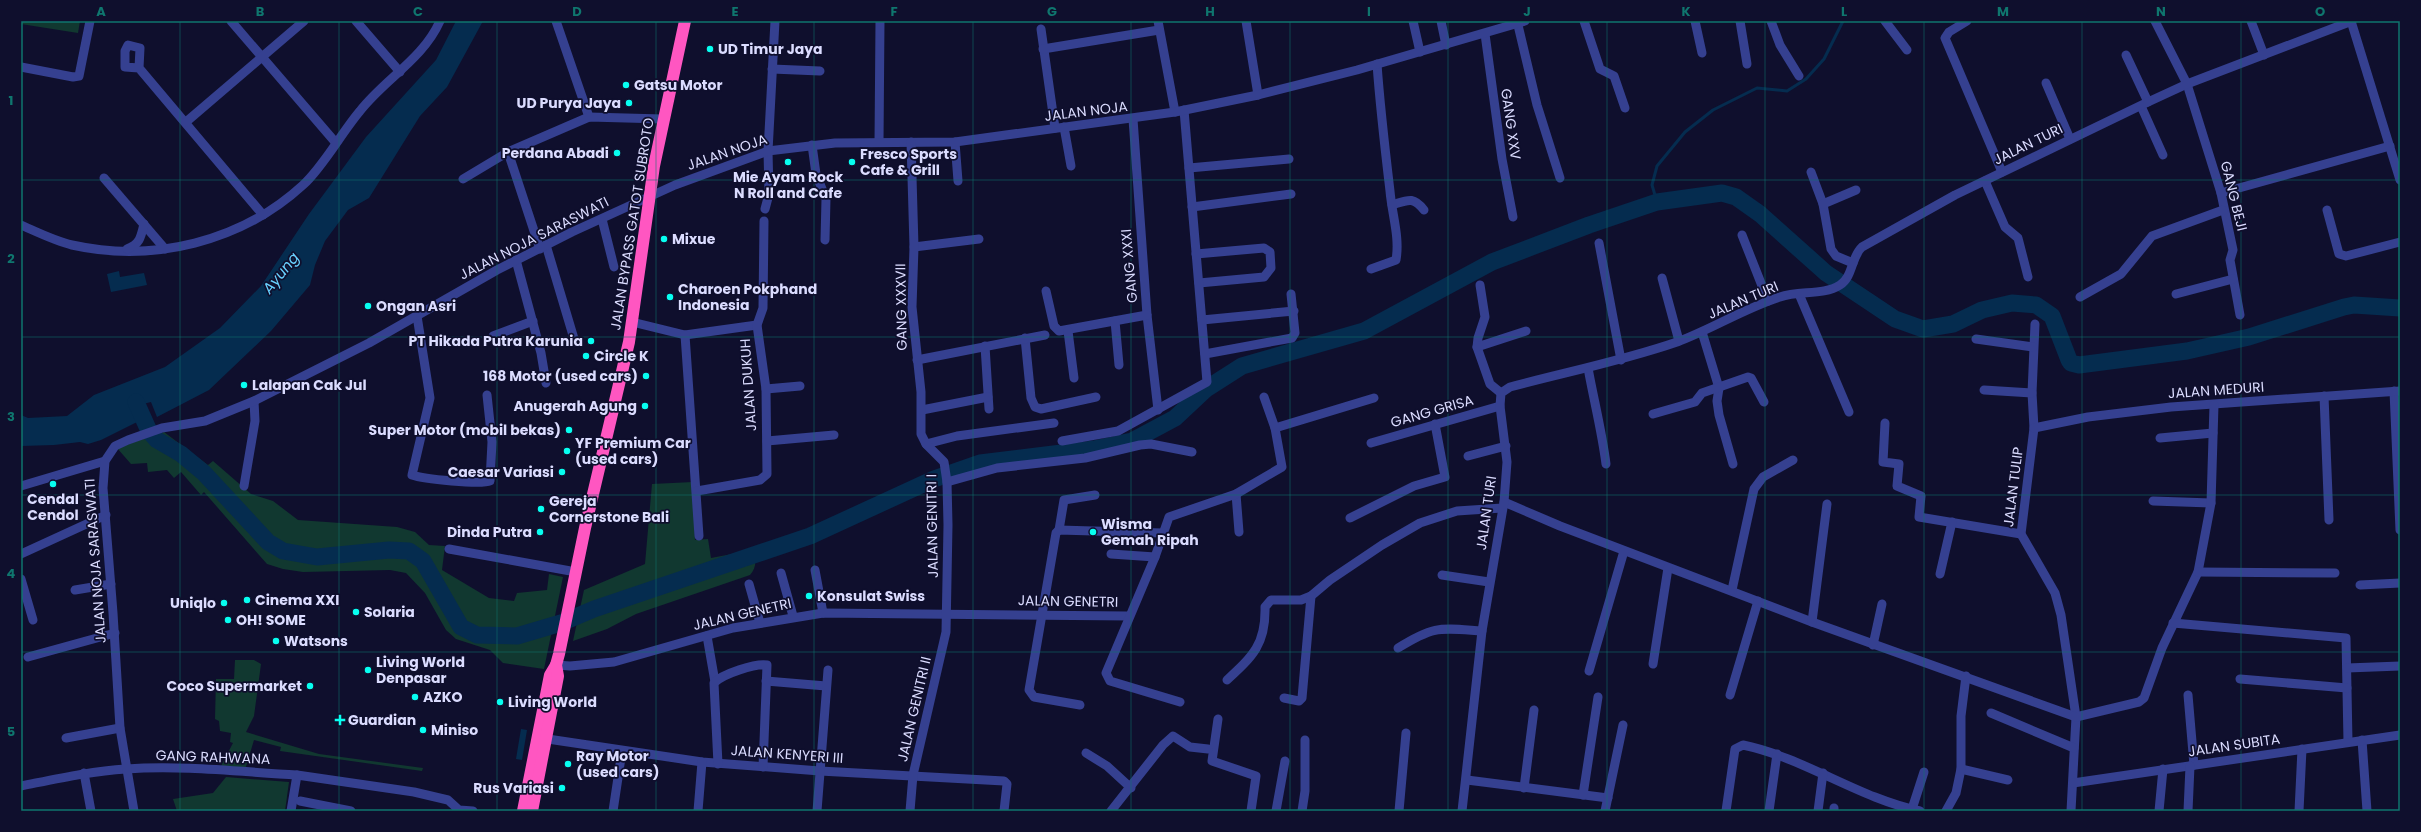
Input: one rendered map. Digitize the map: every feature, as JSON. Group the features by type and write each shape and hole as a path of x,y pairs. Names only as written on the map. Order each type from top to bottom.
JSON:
{"highway":[{"name":"JALAN BYPASS GATOT SUBROTO","path":"532,811 550,675 558,659 632,322 654,196 664,119 685,21"},
{"name":"JALAN BYPASS GATOT SUBROTO","path":"523,811 541,738"}],"street":[{"path":"21,67 73,77 79,76 90,21"},
{"path":"231,21 261,58 336,143"},
{"path":"186,122 304,21"},
{"path":"356,21 400,72"},
{"path":"21,225 70,245 116,252 165,249 203,242 234,230 263,215 304,185 360,110 400,72 434,35 440,21"},
{"path":"556,21 589,117"},
{"path":"765,209 769,194 768,151 775,21"},
{"path":"879,142 880,21"},
{"path":"1062,441 1118,431 1207,382 1189,168 1179,111 1158,21"},
{"path":"1246,21 1258,95"},
{"path":"1413,21 1420,52"},
{"path":"1441,21 1446,45"},
{"path":"1584,21 1600,69 1614,76 1625,108"},
{"path":"1696,21 1702,53"},
{"path":"1740,21 1747,64"},
{"path":"1771,21 1780,46 1799,76"},
{"path":"1885,21 1907,50"},
{"path":"1967,21 1949,32 1944,38 2002,172"},
{"name":"GANG BEJI","path":"2154,21 2187,84 2221,193 2223,210 2233,250 2230,260 2240,315"},
{"path":"2250,21 2264,55"},
{"path":"2352,21 2400,180"},
{"name":"JALAN TURI","path":"1462,811 1482,631 1503,505 1507,462 1500,406 1502,393 1510,387 1621,360 1679,341 1782,296 1834,288 1843,283 1858,250 1955,195 2187,84 2352,21"},
{"path":"1520,22 1537,104 1560,178"},
{"name":"JALAN NOJA","path":"654,196 768,151 812,145 879,142 955,142 1133,119 1258,95 1446,45 1520,22"},
{"path":"1041,29 1043,49 1060,128 1071,166"},
{"path":"1043,49 1159,30"},
{"name":"GANG XXV","path":"1485,34 1502,159 1513,217"},
{"path":"2126,55 2163,155"},
{"path":"1372,269 1396,260 1397,230 1392,205 1377,64"},
{"path":"139,68 263,215"},
{"path":"772,69 820,71"},
{"path":"2046,83 2070,139"},
{"path":"463,179 508,152 589,117 664,119"},
{"name":"GANG XXXI","path":"1133,119 1147,315 1158,410"},
{"name":"GANG XXXVII","path":"911,142 914,247 912,306 920,378 922,410 921,434 926,444"},
{"path":"955,142 958,181"},
{"path":"812,145 816,174 826,199 824,240"},
{"path":"2221,193 2390,146"},
{"path":"508,152 543,247 575,342"},
{"path":"1189,168 1289,159"},
{"path":"1811,172 1823,204 1831,249 1836,256 1853,263"},
{"path":"104,178 165,249"},
{"path":"1985,181 2005,227 2018,238 2028,277"},
{"path":"1823,204 1856,190"},
{"path":"1192,207 1291,194"},
{"name":"JALAN NOJA SARASWATI","path":"134,811 120,728 115,633 103,477 105,461 115,446 142,434 162,428 205,421 254,401 369,343 516,260 654,196"},
{"path":"1392,205 1412,200 1424,210"},
{"path":"2080,297 2121,274 2152,236 2223,210"},
{"path":"2327,210 2339,254 2346,256 2400,242"},
{"path":"602,219 614,267"},
{"path":"757,325 763,308 764,220"},
{"path":"116,252 136,246 141,240 144,224"},
{"path":"1742,235 1768,301"},
{"path":"914,247 979,239"},
{"path":"1599,243 1621,360"},
{"path":"1196,254 1264,248 1270,252 1271,268 1264,277 1198,283"},
{"path":"516,260 533,321 546,384"},
{"path":"1662,278 1679,341"},
{"path":"2176,294 2233,280"},
{"path":"1480,285 1485,317 1477,339 1477,347 1490,384 1502,393"},
{"path":"1046,291 1054,326 1059,331 1068,331 1147,315"},
{"path":"1204,354 1292,338 1295,333 1294,311 1291,294"},
{"path":"1799,294 1849,412"},
{"path":"1202,320 1294,311"},
{"path":"417,316 430,398 412,475 486,483 490,481 492,442 487,395"},
{"path":"493,336 533,321"},
{"path":"1115,321 1118,365"},
{"name":"JALAN DUKUH","path":"632,322 685,335 757,325 766,389 767,474 763,478 697,491"},
{"name":"JALAN TULIP","path":"2035,324 2032,393 2034,428 2021,534 2055,593 2060,615 2076,716 2071,811"},
{"path":"1068,331 1074,378"},
{"path":"1477,347 1526,331"},
{"path":"1702,332 1719,388 1717,401 1719,415 1732,464"},
{"path":"685,335 699,536"},
{"path":"917,360 1045,335"},
{"path":"1025,338 1031,398 1035,408 1041,409 1096,397"},
{"path":"1976,339 2033,347"},
{"path":"985,346 989,409"},
{"path":"1588,368 1597,416 1601,424 1606,464"},
{"path":"1653,414 1695,402 1702,393 1749,377 1764,402"},
{"path":"766,389 800,386"},
{"path":"1984,390 2032,393"},
{"path":"2397,391 2400,530"},
{"name":"JALAN MEDURI","path":"2034,428 2088,417 2171,407 2397,391"},
{"path":"2324,396 2329,520"},
{"path":"922,410 988,397"},
{"path":"1180,702 1110,681 1107,678 1108,666 1155,557 1166,520 1174,514 1236,494 1282,467 1275,428 1264,397"},
{"path":"1275,428 1374,398"},
{"path":"244,486 255,422 254,401"},
{"path":"1227,680 1249,659 1259,643 1266,628 1265,607 1271,600 1301,600 1311,596 1382,545 1420,523 1457,511 1503,505 1668,568 1732,590 1812,622 2076,716 2142,700 2173,623 2198,572 2211,503 2214,405"},
{"name":"GANG GRISA","path":"1371,443 1500,406"},
{"path":"926,444 957,436 1054,423"},
{"path":"1885,423 1883,462 1899,464 1897,486 1917,492 1921,496 1919,517 2021,534"},
{"path":"1350,518 1414,486 1445,477 1435,424"},
{"path":"2160,438 2213,433"},
{"path":"767,441 834,435"},
{"name":"JALAN GENITRI I","path":"926,444 944,462 947,481 948,614"},
{"path":"947,481 997,468 1085,458 1140,445 1151,444 1192,452"},
{"path":"1468,456 1506,446"},
{"path":"1732,590 1754,489 1763,477 1792,460"},
{"path":"21,486 105,461"},
{"path":"1236,494 1239,532"},
{"path":"1080,705 1034,697 1029,692 1055,536 1060,530 1062,505 1064,500 1095,495"},
{"path":"2153,501 2211,503"},
{"path":"1812,622 1827,504"},
{"path":"21,554 106,515"},
{"path":"1940,574 1952,522"},
{"path":"1060,530 1162,533"},
{"path":"448,549 575,576"},
{"path":"1589,671 1624,551"},
{"path":"1111,554 1155,557"},
{"path":"1653,664 1668,568"},
{"path":"814,570 823,613"},
{"path":"2198,572 2335,573"},
{"path":"781,574 793,616"},
{"path":"1442,575 1489,582"},
{"path":"21,579 33,620"},
{"path":"2360,585 2400,583"},
{"path":"75,590 111,584"},
{"path":"749,584 760,623"},
{"path":"1284,698 1299,701 1302,698 1311,596"},
{"path":"1730,695 1758,601"},
{"path":"1874,644 1882,604"},
{"name":"JALAN GENETRI","path":"558,659 570,666 614,662 760,623 793,616 823,613 1129,616"},
{"name":"JALAN GENITRI II","path":"910,811 913,775 946,632 948,614"},
{"path":"2173,623 2344,637 2347,640 2348,742"},
{"path":"1398,648 1421,634 1439,628 1482,631"},
{"path":"28,657 115,633"},
{"path":"707,636 715,682 718,764"},
{"path":"715,682 747,668 761,664 767,665 763,767"},
{"path":"2347,668 2400,666"},
{"path":"817,811 828,670"},
{"path":"1946,811 1956,793 1961,769 1961,716 1966,676"},
{"path":"2240,678 2348,688"},
{"path":"766,681 826,686"},
{"path":"2188,695 2192,766 2188,811"},
{"path":"1583,795 1598,697"},
{"path":"1524,788 1534,710"},
{"path":"1991,713 2074,748"},
{"path":"1218,719 1212,761 1256,776 1252,811"},
{"path":"1606,811 1623,725"},
{"path":"66,738 120,728"},
{"path":"1399,811 1406,732"},
{"name":"JALAN SUBITA","path":"2073,783 2400,735"},
{"path":"1111,811 1131,788 1163,745 1173,736 1190,748 1208,749"},
{"name":"JALAN KENYERI III","path":"541,738 718,764 1006,781 1008,784 1004,811"},
{"path":"1302,811 1306,791 1305,740"},
{"path":"2362,740 2368,811"},
{"path":"1726,811 1737,747 1743,746 1777,754 1823,772 1885,806 1916,810 1924,772"},
{"path":"2299,811 2302,749"},
{"path":"613,811 622,751"},
{"path":"1086,753 1107,766 1131,788"},
{"path":"1769,811 1777,754"},
{"path":"1276,811 1285,761"},
{"path":"698,811 702,762"},
{"name":"GANG RAHWANA","path":"21,786 84,773 127,769 217,770 297,775 414,792 448,800 456,808 473,811"},
{"path":"1961,769 2008,780"},
{"path":"2159,811 2162,769"},
{"path":"1818,811 1823,772"},
{"path":"84,773 91,811"},
{"path":"291,811 297,775"},
{"path":"1466,780 1608,798"},
{"path":"300,801 352,811"}],"green space":[{"path":"21,21 80,21 78,33 21,24"},
{"path":"164,432 208,465 213,461 251,494 273,501 298,520 397,527 415,532 429,545 445,546 442,570 489,598 514,601 517,593 547,590 549,574 563,577 544,669 503,663 490,650 456,639 446,630 425,593 406,573 390,570 303,572 283,569 267,564 204,492 201,495 181,472 174,478 167,470 148,472 147,463 131,464 117,448"},
{"path":"693,482 695,540 708,539 711,558 753,550 755,563 754,569 750,575 636,614 607,629 573,641 584,590 645,564 652,484"},
{"path":"235,660 254,660 261,664 254,716 246,732 319,754 423,768 422,771 280,751 281,747 254,740 245,770 221,766 233,743 230,742 231,733 220,731 219,721 215,719 216,679 234,679"},
{"path":"226,777 289,782 285,811 177,811 173,799 213,793"}],"water":[{"name":"Ayung","path":"456,21 483,21 447,87 420,116 369,198 348,210 325,241 315,265 310,285 271,331 209,390 157,417 151,402 143,404 149,420 135,423 101,440 88,444 80,442 54,445 21,446 21,415 28,418 67,416 94,395 165,367 220,328 261,286 309,214 366,137 436,60"},
{"path":"119,271 120,277 144,273 147,285 111,292 107,274"},
{"path":"521,729 527,730 522,760 516,759"}],"waterway":[{"path":"1657,202 1652,185 1657,166 1685,132 1713,110 1757,88 1787,91 1806,79 1824,59 1843,21"},
{"path":"136,402 149,431 157,440 181,454 204,473 268,542 283,551 317,557 389,550 409,551 423,561 461,627 477,635 517,636 561,623 594,609 810,536 934,479 980,463 1094,449 1132,441 1175,418 1206,389 1242,366 1364,331 1492,262 1589,225 1657,202 1722,193 1736,197 1760,214 1826,273 1895,319 1923,329 1953,324 1982,310 2012,303 2036,305 2052,316 2069,360 2071,363 2079,365 2187,351 2249,337 2354,305 2400,308"}],"place":[{"name":"UD Timur Jaya","path":"710,49"},
{"name":"Gatsu Motor","path":"626,85"},
{"name":"UD Purya Jaya","path":"629,103"},
{"name":"Perdana Abadi","path":"617,153"},
{"name":"Mie Ayam Rock N Roll and Cafe","path":"788,162"},
{"name":"Fresco Sports Cafe & Grill","path":"852,162"},
{"name":"Mixue","path":"664,239"},
{"name":"Charoen Pokphand Indonesia","path":"670,297"},
{"name":"Ongan Asri","path":"368,306"},
{"name":"PT Hikada Putra Karunia","path":"591,341"},
{"name":"Circle K","path":"586,356"},
{"name":"168 Motor (used cars)","path":"646,376"},
{"name":"Lalapan Cak Jul","path":"244,385"},
{"name":"Anugerah Agung","path":"645,406"},
{"name":"Super Motor (mobil bekas)","path":"569,430"},
{"name":"YF Premium Car (used cars)","path":"567,451"},
{"name":"Caesar Variasi","path":"562,472"},
{"name":"Cendal Cendol","path":"53,484"},
{"name":"Gereja Cornerstone Bali","path":"541,509"},
{"name":"Dinda Putra","path":"540,532"},
{"name":"Wisma Gemah Ripah","path":"1093,532"},
{"name":"Konsulat Swiss","path":"809,596"},
{"name":"Cinema XXI","path":"247,600"},
{"name":"Uniqlo","path":"224,603"},
{"name":"Solaria","path":"356,612"},
{"name":"OH! SOME","path":"228,620"},
{"name":"Watsons","path":"276,641"},
{"name":"Living World Denpasar","path":"368,670"},
{"name":"Coco Supermarket","path":"310,686"},
{"name":"AZKO","path":"415,697"},
{"name":"Living World","path":"500,702"},
{"name":"Guardian","path":"340,720"},
{"name":"Miniso","path":"423,730"},
{"name":"Ray Motor (used cars)","path":"568,764"},
{"name":"Rus Variasi","path":"562,788"}]}
